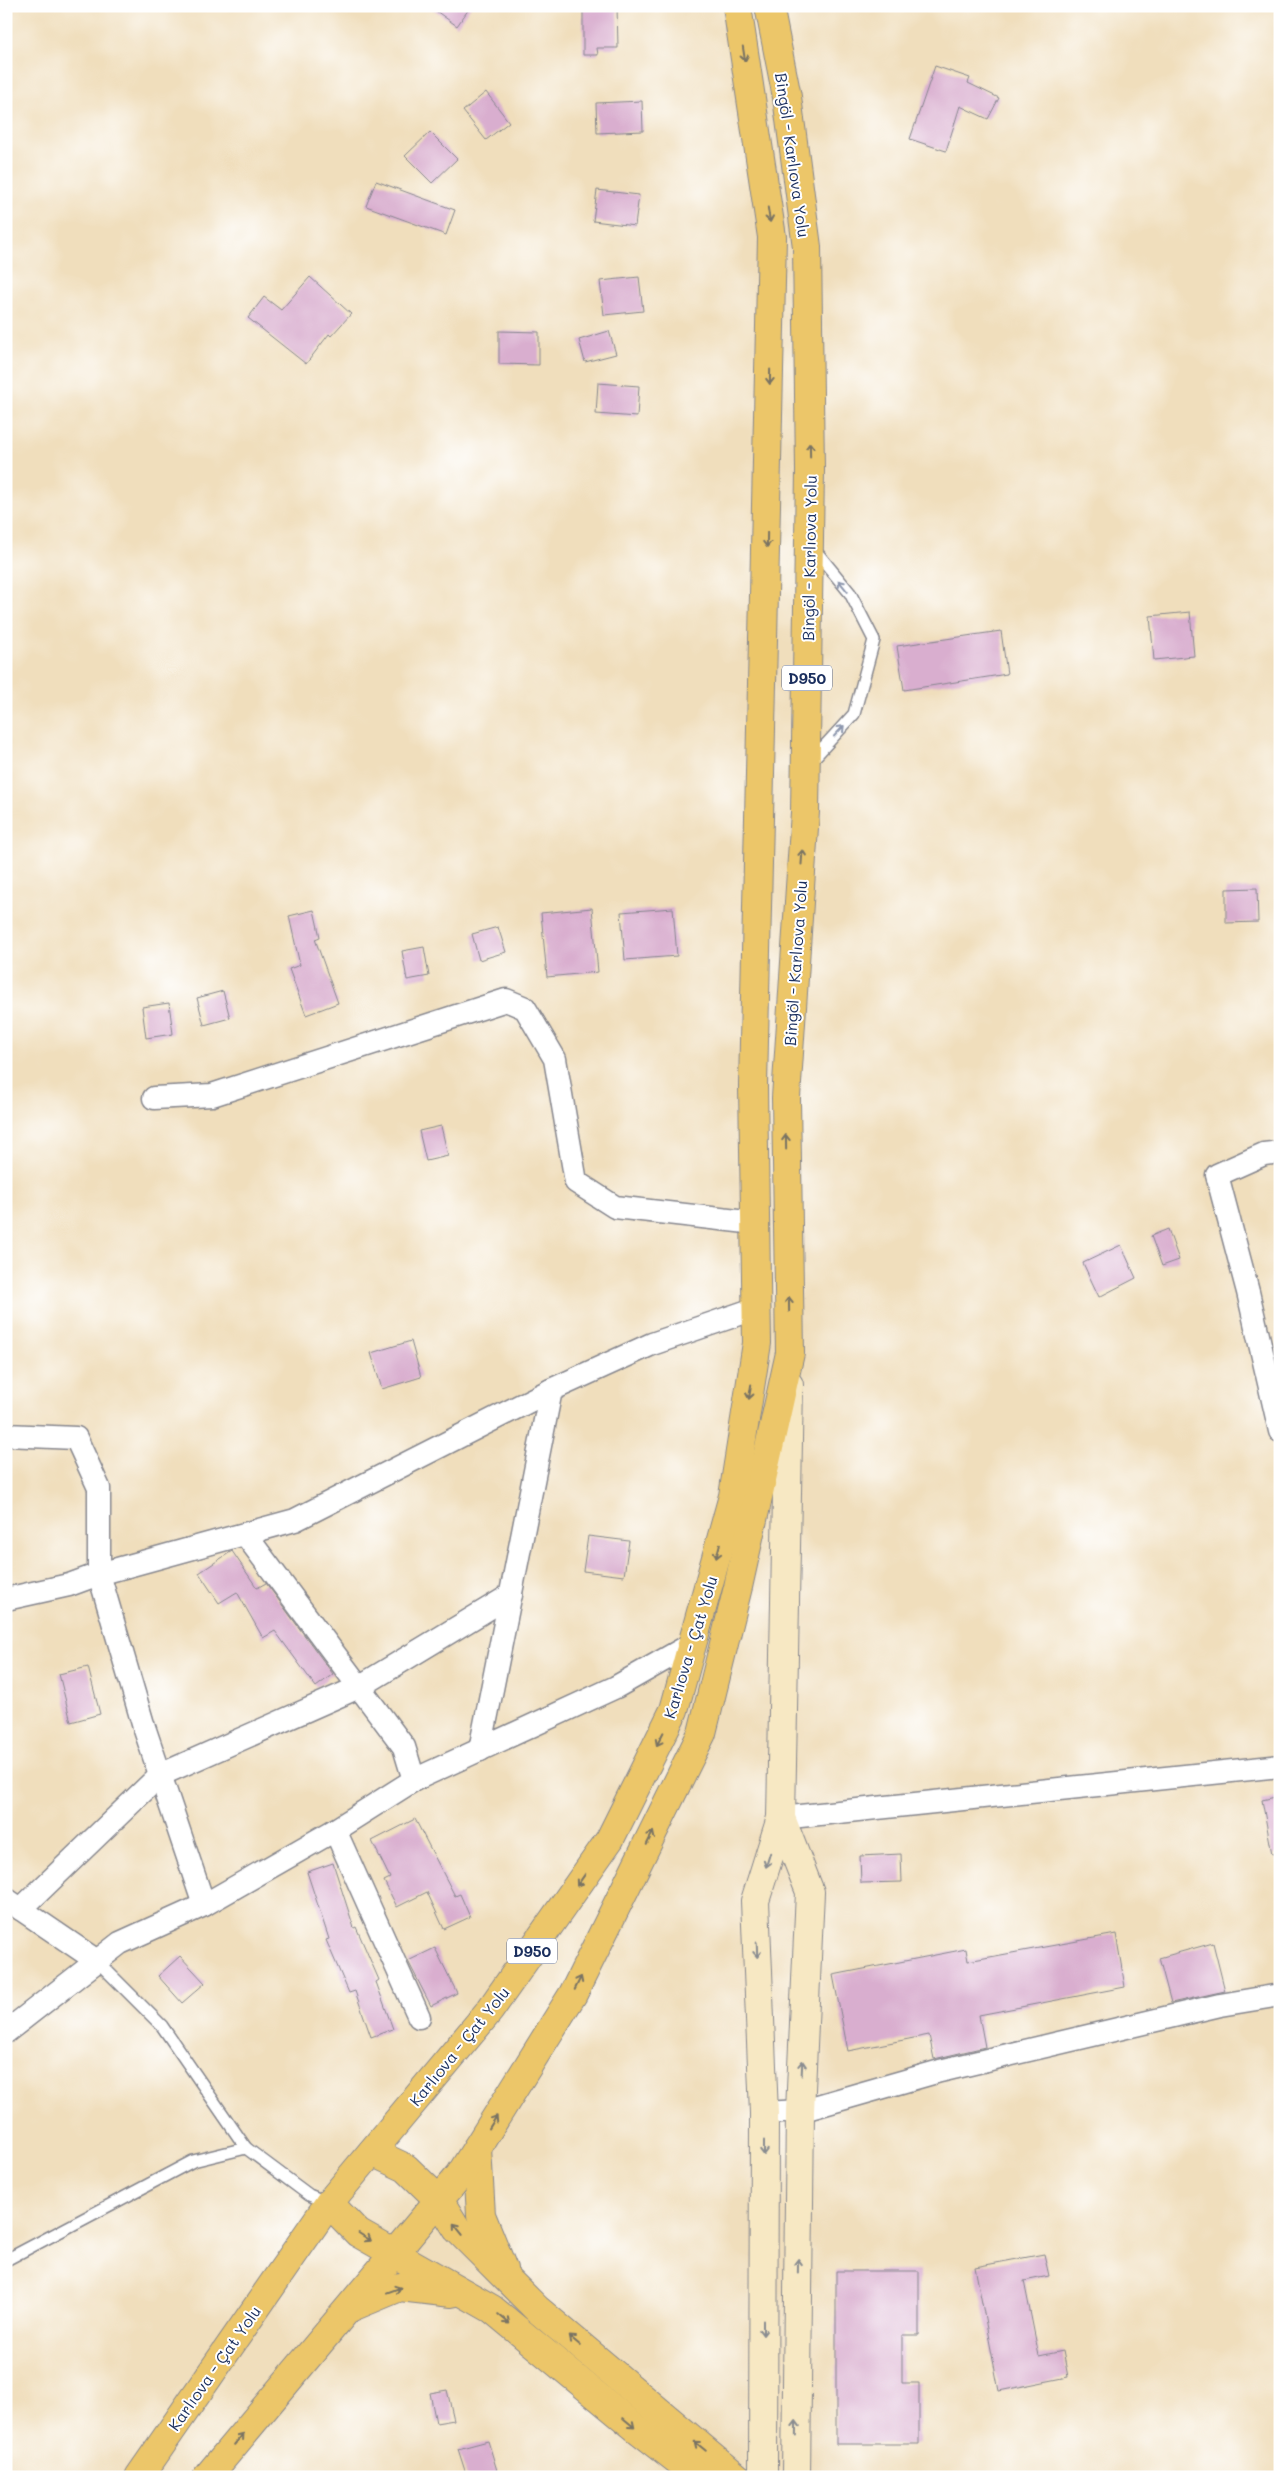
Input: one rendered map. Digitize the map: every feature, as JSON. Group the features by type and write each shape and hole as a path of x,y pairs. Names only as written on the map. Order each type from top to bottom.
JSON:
{"highway":[{"name":"Bingöl - Karlıova Yolu","path":"737,6 772,237 753,1086 758,1343"},
{"name":"Bingöl - Karlıova Yolu","path":"769,6 787,97 807,247 810,470 805,812 786,1098 790,1353"},
{"name":"Karlıova - Çat Yolu","path":"139,2477 329,2204 490,2010 610,1839 674,1710 733,1496 758,1343"},
{"name":"Karlıova - Çat Yolu","path":"207,2477 460,2175 572,1994 702,1733 738,1587 790,1353"},
{"path":"477,2148 481,2215 508,2280"},
{"path":"372,2152 406,2168 439,2200 456,2230 537,2309 737,2477"},
{"path":"329,2204 358,2233 492,2309 636,2428 699,2477"},
{"path":"349,2309 400,2287 467,2295"}],"street":[{"path":"154,1098 212,1095 506,1000 525,1008 555,1058 576,1182 615,1207 755,1222"},
{"path":"1280,1152 1264,1154 1217,1175 1248,1292 1280,1431"},
{"path":"6,1599 69,1585 99,1574 295,1520 551,1390 652,1344 757,1308"},
{"path":"762,2477 764,2113 756,1902 781,1818 790,1353"},
{"path":"480,1750 551,1390"},
{"path":"6,1435 76,1438 99,1488 99,1574 160,1775 204,1905"},
{"path":"245,1534 404,1748 414,1780"},
{"path":"97,1961 14,1904 160,1775 359,1687 511,1595"},
{"path":"6,2032 120,1943 204,1905 335,1830 414,1780 616,1687 692,1644"},
{"path":"781,1818 1280,1766"},
{"path":"781,1818 810,1892 800,2112 796,2477"},
{"path":"335,1830 419,2017"},
{"path":"764,2113 800,2112 940,2072 1220,2005 1280,1995"}],"lane":[{"path":"806,767 854,714 874,640 850,593 809,543"},
{"path":"97,1961 162,2026 246,2148 309,2194 329,2204"},
{"path":"6,2260 193,2161 246,2148"}],"building":[{"path":"429,6 471,6 457,26"},
{"path":"583,6 617,6 618,48 597,48 598,55 583,55"},
{"path":"935,66 970,78 968,83 999,98 988,119 960,106 946,151 910,139"},
{"path":"486,92 509,122 486,140 463,111"},
{"path":"642,101 643,131 597,133 596,103"},
{"path":"430,132 457,159 432,183 405,156"},
{"path":"376,181 455,210 446,235 366,206"},
{"path":"597,190 639,195 635,226 593,221"},
{"path":"310,277 351,314 331,336 329,334 306,364 248,318 264,297 281,310"},
{"path":"639,277 643,311 604,315 600,281"},
{"path":"499,331 539,332 539,365 499,364"},
{"path":"609,331 616,354 585,362 579,340"},
{"path":"598,383 639,386 637,417 596,414"},
{"path":"1190,612 1194,656 1154,660 1150,616"},
{"path":"1001,631 1007,674 904,690 897,646"},
{"path":"1257,888 1258,922 1226,923 1226,889"},
{"path":"592,908 598,972 547,977 541,913"},
{"path":"673,908 677,956 625,960 621,912"},
{"path":"314,910 320,937 315,939 338,1003 306,1015 289,969 300,965 289,916"},
{"path":"498,927 506,952 479,960 472,934"},
{"path":"424,947 429,976 407,980 402,951"},
{"path":"223,991 230,1018 204,1025 197,998"},
{"path":"169,1003 173,1034 146,1038 142,1007"},
{"path":"441,1126 448,1156 426,1161 419,1131"},
{"path":"1168,1229 1179,1260 1162,1266 1151,1236"},
{"path":"1121,1245 1136,1278 1099,1297 1083,1263"},
{"path":"411,1341 421,1377 382,1389 371,1353"},
{"path":"588,1536 629,1541 624,1576 583,1571"},
{"path":"232,1551 257,1588 266,1583 333,1674 316,1687 275,1631 263,1638 237,1592 219,1603 199,1573"},
{"path":"88,1667 100,1714 71,1722 59,1674"},
{"path":"1280,1796 1280,1853 1272,1854 1262,1800"},
{"path":"415,1819 455,1896 460,1894 470,1917 444,1929 427,1892 397,1907 384,1881 390,1878 372,1841"},
{"path":"901,1854 902,1882 861,1883 860,1856"},
{"path":"333,1863 354,1928 356,1927 379,1980 376,1982 393,2029 371,2037 355,1991 349,1993 326,1940 329,1939 307,1872"},
{"path":"1116,1934 1125,1987 979,2015 985,2047 934,2059 929,2035 848,2051 833,1975 966,1949 968,1961"},
{"path":"1213,1943 1225,1991 1171,2003 1159,1958"},
{"path":"435,1948 457,1993 431,2006 408,1961"},
{"path":"180,1956 205,1983 182,2003 158,1976"},
{"path":"1044,2254 1049,2276 1024,2281 1039,2356 1063,2351 1068,2377 999,2391 975,2267"},
{"path":"836,2271 919,2271 919,2335 902,2335 902,2383 919,2383 919,2444 836,2444"},
{"path":"447,2390 454,2420 436,2423 430,2393"},
{"path":"488,2441 499,2477 467,2477 458,2449"}]}
